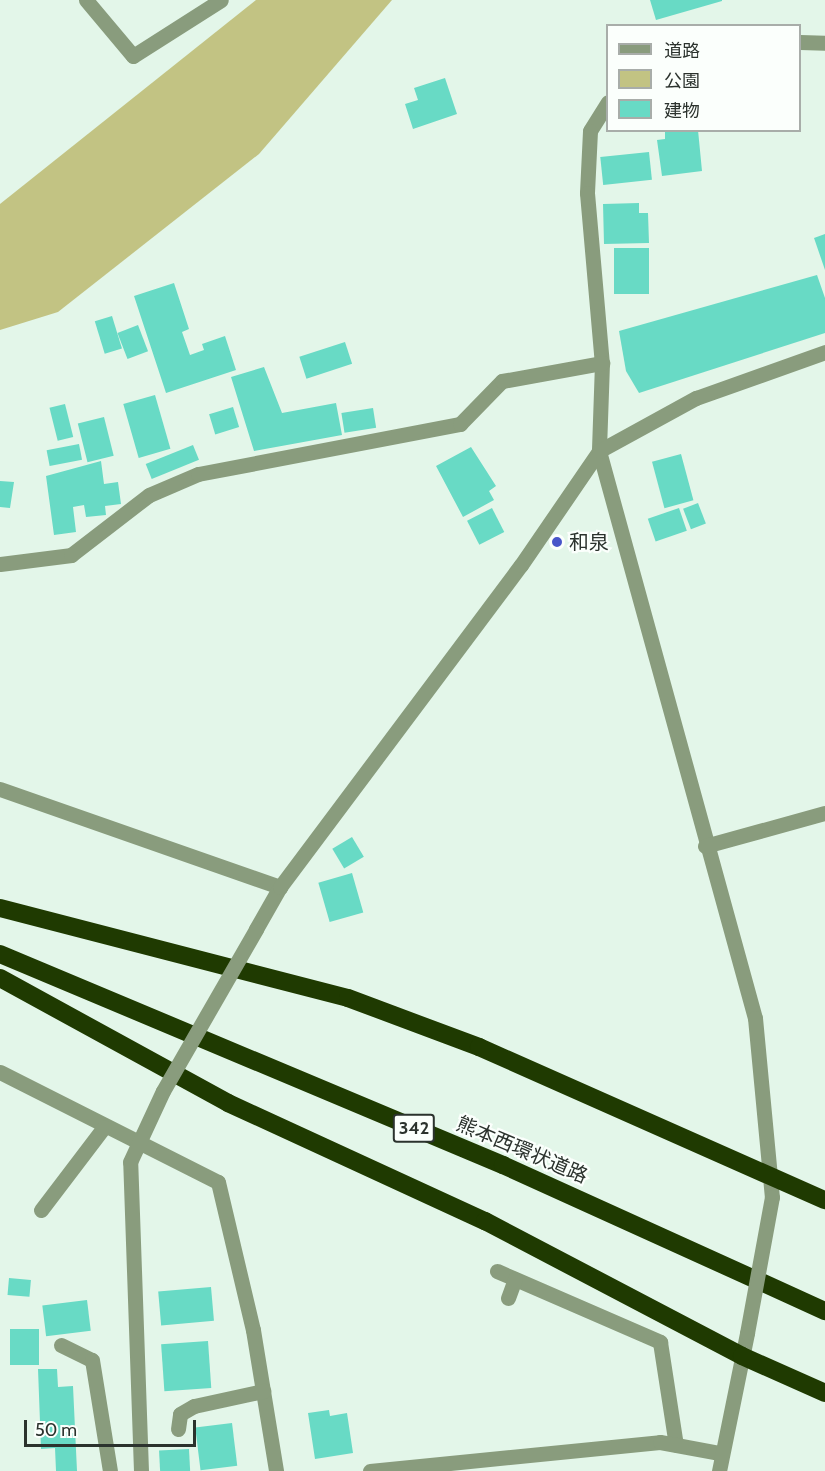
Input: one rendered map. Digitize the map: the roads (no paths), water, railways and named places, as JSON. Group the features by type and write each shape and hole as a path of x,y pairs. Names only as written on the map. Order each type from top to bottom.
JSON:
{"highway":[{"path":"0,908 348,998 479,1047 772,1174 825,1200"},
{"name":"熊本西環状道路","path":"0,954 503,1165 825,1311"},
{"path":"0,978 228,1103 485,1221 742,1356 825,1393"}],"street":[{"path":"86,0 133,56 221,0"},
{"path":"801,42 825,43"},
{"path":"606,105 590,131 587,194 602,363 599,451 705,846 755,1018 772,1174 772,1197 747,1333 720,1453 719,1471"},
{"path":"141,1471 130,1162 162,1091 280,887 521,565 599,451 696,398 825,352"},
{"path":"0,564 71,555 148,495 198,474 460,424 502,381 602,363"},
{"path":"0,789 280,887"},
{"path":"705,846 825,813"},
{"path":"0,1072 138,1145 218,1182 263,1391 276,1471"},
{"path":"41,1210 104,1127"},
{"path":"497,1271 660,1342 676,1445"},
{"path":"508,1298 515,1279"},
{"path":"62,1345 92,1360 110,1471"},
{"path":"178,1429 180,1414 194,1406 263,1391"},
{"path":"370,1471 676,1445 720,1453"}],"place":[{"name":"和泉","path":"557,542"}]}
